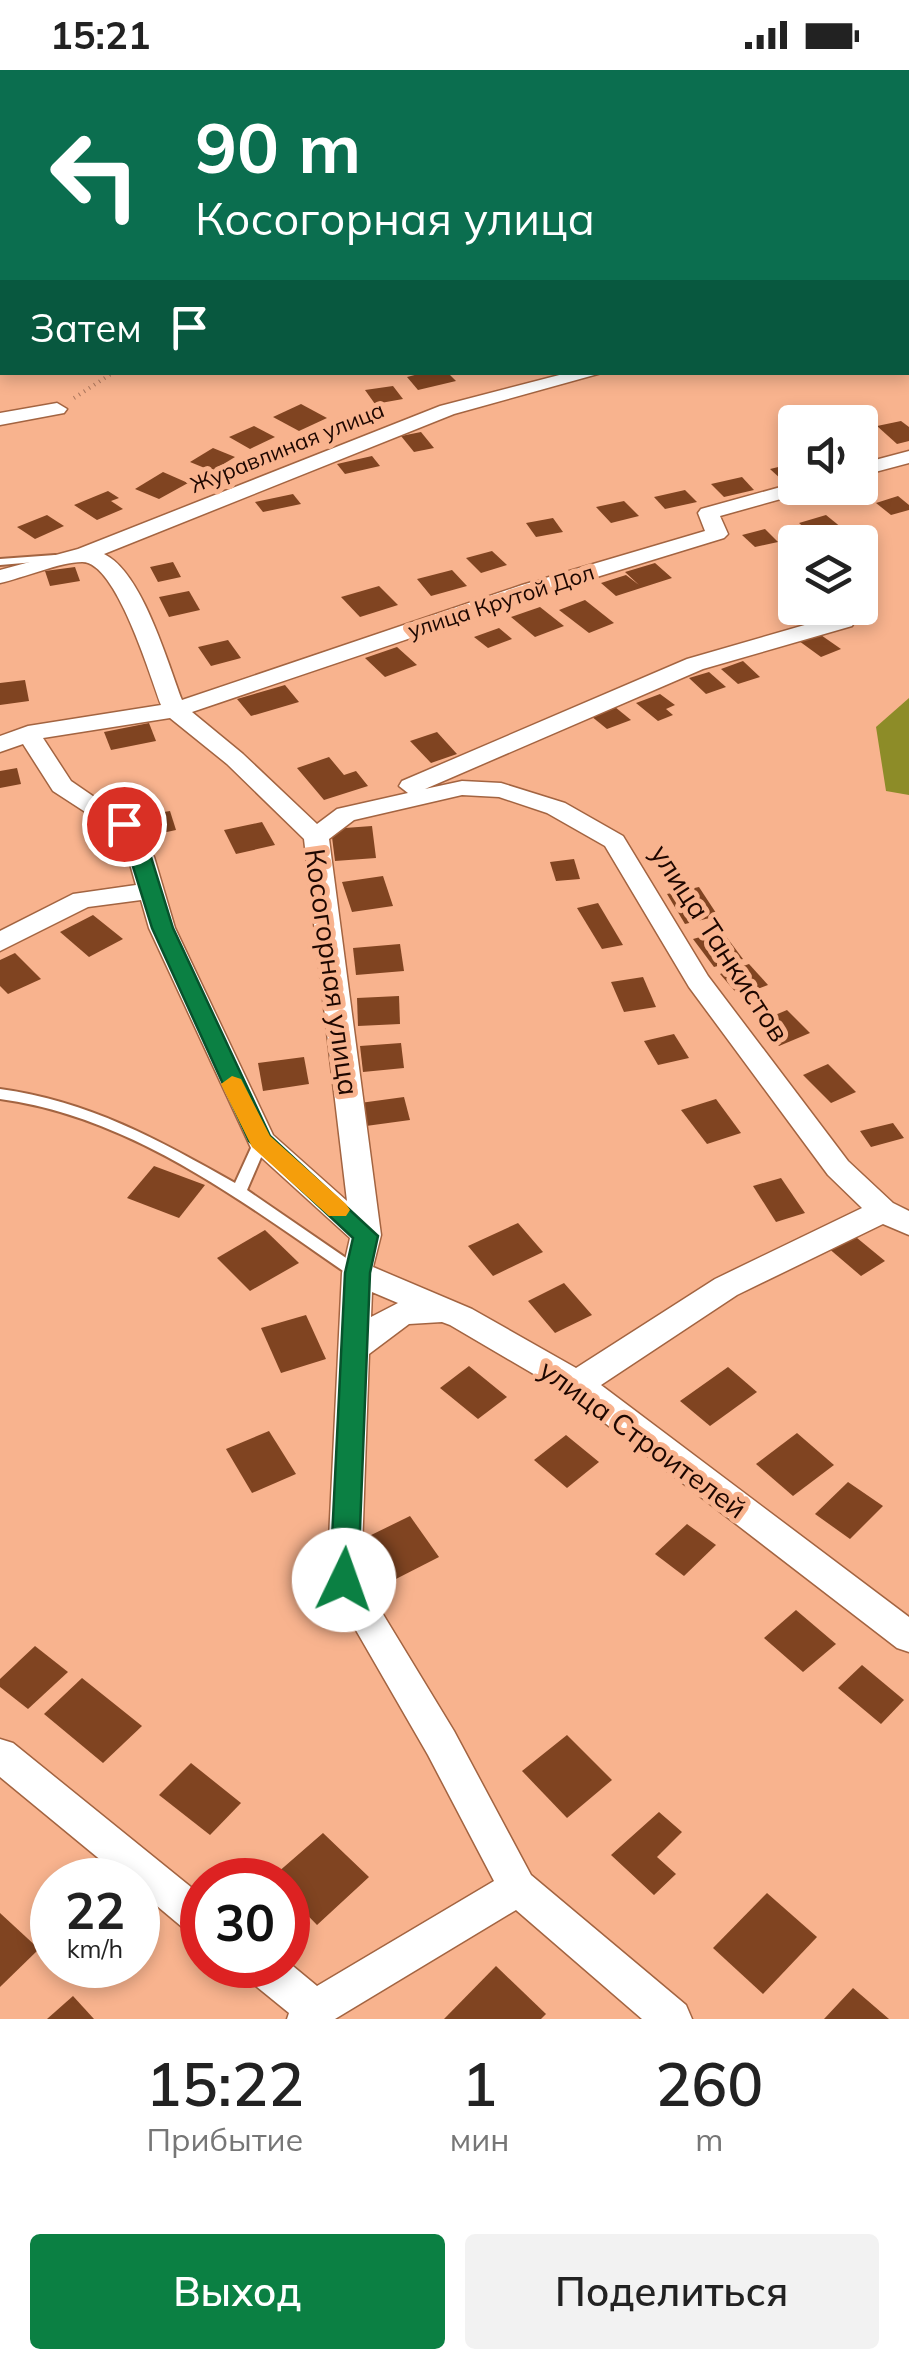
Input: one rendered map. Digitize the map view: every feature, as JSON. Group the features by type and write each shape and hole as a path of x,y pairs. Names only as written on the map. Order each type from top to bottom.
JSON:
{"street":[{"name":"Журавлиная улица","path":"0,577 86,554 447,410 584,375"},
{"path":"0,419 57,409"},
{"path":"878,465 909,456"},
{"name":"улица Крутой Дол","path":"0,745 28,733 175,710 530,590 717,534 708,513 778,494"},
{"path":"86,554 110,565 130,598 175,710"},
{"name":"Косогорная улица","path":"346,814 695,664 830,625"},
{"name":"Косогорная улица","path":"175,710 235,759 316,838 366,1236 357,1273 344,1580 441,1743 518,1888"},
{"path":"28,733 62,786 124,824 141,857 170,945 261,1141 366,1236"},
{"name":"улица Танкистов","path":"316,838 346,814 462,788 502,790 556,808 614,841 698,981 838,1168 896,1217"},
{"path":"0,942 82,900 151,891"},
{"path":"576,1384 726,1287 896,1217"},
{"name":"улица Строителей","path":"357,1273 461,1318 576,1384 909,1638"},
{"path":"354,1349 381,1323 402,1313 426,1311 461,1318"},
{"path":"0,1756 180,1900"},
{"path":"284,1988 311,2014 518,1888 672,2019"}],"lane":[{"path":"0,562 86,554"},
{"path":"0,1094 57,1102 170,1154 239,1192 357,1273"},
{"path":"239,1192 261,1141"}],"path":[{"path":"57,409 109,375"}],"shaded area":[{"path":"909,698 909,795 886,791 876,727"}],"building":[{"path":"450,375 456,381 418,390 407,377"},
{"path":"393,386 403,399 375,404 365,390"},
{"path":"301,404 327,418 299,431 273,417"},
{"path":"901,421 909,427 909,441 897,444 878,426"},
{"path":"254,426 275,437 250,449 229,437"},
{"path":"421,432 434,448 414,452 401,436"},
{"path":"213,448 235,457 212,471 190,462"},
{"path":"372,456 380,466 345,474 337,464"},
{"path":"163,472 188,483 159,499 135,489"},
{"path":"742,477 754,490 724,497 711,484"},
{"path":"685,490 697,502 665,509 654,497"},
{"path":"108,491 119,498 111,501 123,509 97,520 74,505"},
{"path":"293,494 301,504 263,512 255,502"},
{"path":"898,496 909,505 909,510 891,515 878,502"},
{"path":"624,501 639,516 611,523 596,507"},
{"path":"47,515 64,526 35,539 17,527"},
{"path":"826,515 838,525 801,525 799,523"},
{"path":"553,518 563,532 536,537 526,523"},
{"path":"765,529 778,542 755,547 742,535"},
{"path":"492,551 507,565 481,573 466,558"},
{"path":"173,562 181,577 158,582 150,567"},
{"path":"655,563 672,578 616,596 601,583 626,575 639,585 625,572"},
{"path":"75,567 80,581 50,586 45,571"},
{"path":"452,570 467,586 431,596 417,579"},
{"path":"379,586 398,605 360,617 341,597"},
{"path":"189,591 200,610 169,617 159,597"},
{"path":"585,600 614,623 589,633 559,610"},
{"path":"540,607 564,626 535,637 511,617"},
{"path":"499,628 512,639 488,648 474,637"},
{"path":"818,633 841,649 821,657 799,641"},
{"path":"228,640 241,658 211,666 198,647"},
{"path":"397,647 417,665 385,677 365,658"},
{"path":"743,661 760,677 738,684 721,669"},
{"path":"709,672 726,687 706,694 689,678"},
{"path":"25,680 29,701 0,705 0,683"},
{"path":"285,685 299,702 251,716 237,699"},
{"path":"660,694 675,705 666,709 673,715 658,721 636,703"},
{"path":"615,707 631,720 607,729 591,716"},
{"path":"149,723 156,741 111,750 104,732"},
{"path":"437,732 457,754 431,763 410,741"},
{"path":"329,757 344,775 356,771 368,786 324,800 297,768"},
{"path":"17,768 21,784 0,788 0,771"},
{"path":"170,811 176,830 153,835 146,815"},
{"path":"262,822 275,845 236,854 224,830"},
{"path":"372,826 376,858 335,861 331,829"},
{"path":"574,859 580,879 556,881 550,862"},
{"path":"383,876 393,906 352,912 342,882"},
{"path":"699,887 718,916 685,924 667,894"},
{"path":"598,903 623,945 602,949 577,908"},
{"path":"93,915 123,939 89,957 60,932"},
{"path":"722,931 743,959 714,967 693,939"},
{"path":"400,944 404,971 356,975 353,948"},
{"path":"15,953 41,979 8,994 0,986 0,960"},
{"path":"749,964 768,985 739,996 720,974"},
{"path":"643,977 656,1007 624,1012 611,982"},
{"path":"399,996 400,1024 358,1026 357,998"},
{"path":"787,1010 810,1033 779,1046 756,1023"},
{"path":"674,1034 689,1058 658,1065 644,1041"},
{"path":"401,1043 404,1068 363,1072 360,1046"},
{"path":"304,1057 309,1084 263,1091 258,1063"},
{"path":"828,1064 856,1092 831,1103 803,1075"},
{"path":"404,1097 410,1120 366,1126 360,1103"},
{"path":"716,1099 741,1133 707,1144 681,1110"},
{"path":"893,1123 904,1138 871,1147 860,1131"},
{"path":"154,1166 205,1185 179,1218 127,1198"},
{"path":"781,1178 805,1213 776,1222 753,1186"},
{"path":"518,1223 543,1252 493,1276 468,1246"},
{"path":"265,1230 299,1263 250,1291 217,1258"},
{"path":"851,1233 885,1261 861,1276 827,1247"},
{"path":"564,1283 592,1315 555,1333 528,1301"},
{"path":"306,1315 326,1359 281,1373 261,1328"},
{"path":"469,1366 507,1397 478,1419 440,1388"},
{"path":"728,1367 757,1392 710,1426 680,1401"},
{"path":"269,1431 296,1474 252,1493 226,1449"},
{"path":"797,1433 834,1465 793,1496 756,1464"},
{"path":"566,1435 599,1462 567,1488 534,1460"},
{"path":"848,1482 883,1506 850,1539 815,1514"},
{"path":"410,1516 439,1557 392,1581 363,1539"},
{"path":"687,1524 716,1545 684,1576 655,1554"},
{"path":"796,1610 836,1644 803,1672 764,1638"},
{"path":"35,1646 68,1672 28,1709 0,1687 0,1679"},
{"path":"862,1665 904,1700 881,1724 838,1688"},
{"path":"82,1678 142,1726 103,1763 44,1714"},
{"path":"567,1735 612,1780 567,1818 522,1771"},
{"path":"191,1763 241,1803 210,1835 159,1795"},
{"path":"659,1812 682,1832 657,1857 676,1874 654,1895 611,1855"},
{"path":"323,1833 369,1877 317,1925 310,1918 310,1858 294,1858"},
{"path":"767,1893 817,1937 763,1994 713,1948"},
{"path":"0,1913 30,1941 30,1958 0,1987"},
{"path":"496,1966 546,2014 541,2019 444,2019"},
{"path":"853,1988 889,2019 824,2019"},
{"path":"73,1996 94,2019 47,2019"}],"slow traffic":[{"path":"232,1084 261,1141 338,1210"}],"route":[{"path":"124,824 141,857 162,928 261,1141 366,1236 357,1273 344,1580"}]}
